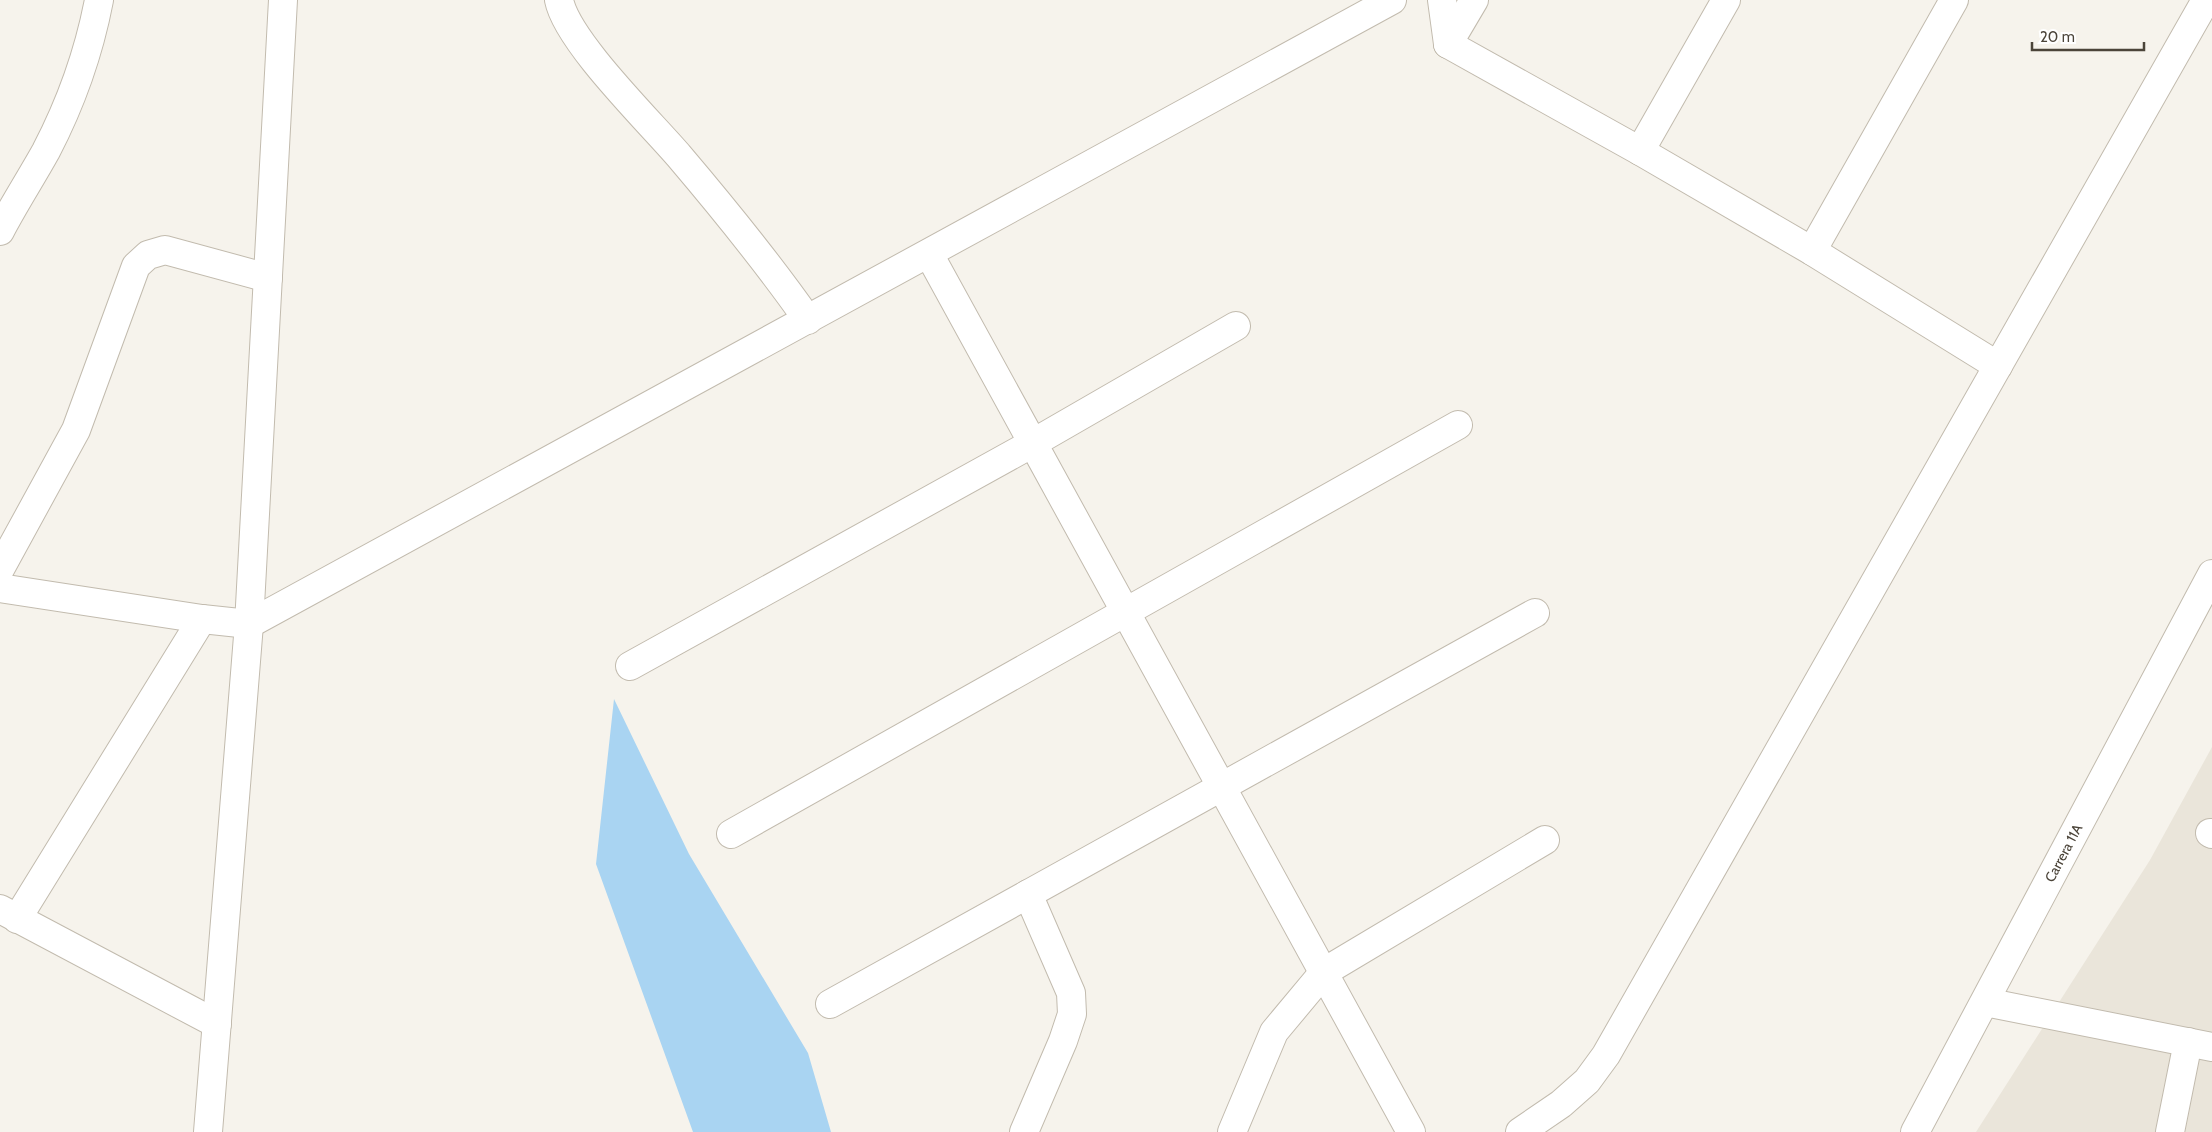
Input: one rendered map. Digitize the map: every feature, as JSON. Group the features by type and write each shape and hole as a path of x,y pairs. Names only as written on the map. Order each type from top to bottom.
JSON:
{"street":[{"path":"0,231 46,151 68,102 86,50 99,0"},
{"path":"208,1132 250,624 283,0"},
{"path":"558,0 560,9 573,31 598,63 739,227 808,320"},
{"path":"0,588 202,619 250,624 1392,0"},
{"path":"1442,0 1448,44"},
{"path":"1448,44 1474,0"},
{"path":"1640,151 1726,0"},
{"path":"1812,251 1954,0"},
{"path":"1520,1132 1561,1104 1587,1081 1606,1055 2206,0"},
{"path":"1448,44 1640,151 1812,251 1998,366"},
{"path":"0,569 76,430 136,266 148,255 165,250 268,278"},
{"path":"929,254 1412,1132"},
{"path":"630,666 1033,443 1236,326"},
{"path":"732,834 1126,614 1458,425"},
{"name":"Carrera 11A","path":"1916,1132 2212,574"},
{"path":"830,1004 1535,614"},
{"path":"202,619 8,914 217,1024"},
{"path":"1232,1132 1274,1032 1324,972 1546,840"},
{"path":"1024,1132 1072,1014 1071,993 1028,894"},
{"path":"1985,1002 2200,1045 2170,1132"}],"shaded area":[{"path":"2212,747 2212,1132 1976,1132 2150,860"}],"water":[{"path":"614,699 689,854 808,1053 831,1132 693,1132 596,864"}]}
